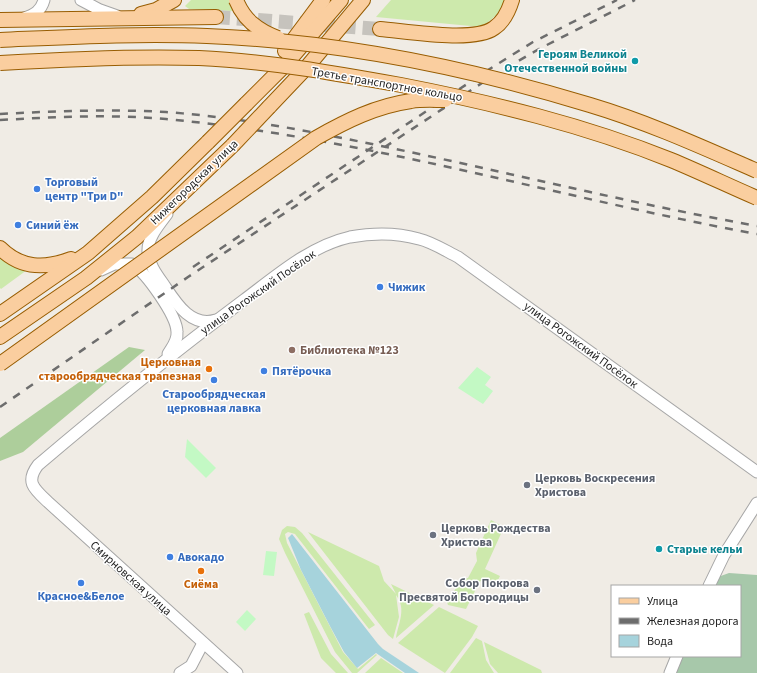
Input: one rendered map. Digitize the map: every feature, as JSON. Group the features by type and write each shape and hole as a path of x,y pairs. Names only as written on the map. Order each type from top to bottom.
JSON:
{"main road":[{"path":"125,18 156,10 174,0"},
{"path":"236,0 247,19 258,29 293,43"},
{"path":"246,104 322,0"},
{"name":"Нижегородская улица","path":"0,314 88,253 152,197 285,65 342,0"},
{"name":"Нижегородская улица","path":"0,336 86,278 137,237 177,201 307,67 363,0"},
{"path":"380,28 461,36 480,34 493,29 503,19 512,0"},
{"path":"0,20 23,18 216,18"},
{"name":"Третье транспортное кольцо","path":"0,40 131,35 208,36 293,43 353,50 419,62 583,103 685,139 757,171"},
{"name":"Третье транспортное кольцо","path":"3,63 130,57 200,58 260,63 340,74 506,107 582,129 671,160 757,198"},
{"path":"0,364 316,138 352,118 382,107 412,101 451,100 506,107"},
{"path":"0,248 10,257 36,267 60,263 88,253"}],"street":[{"path":"23,18 34,16 39,11 44,0"},
{"path":"81,0 100,10 125,18"},
{"path":"177,201 149,242 149,260 152,267 179,307 187,314 196,320 207,322 220,318"},
{"name":"улица Рогожский Посёлок","path":"32,483 31,474 38,464 164,360 304,257 333,242 351,237 380,234 420,239 458,257 757,472"},
{"path":"86,278 114,264 132,264 139,268 176,323 176,339 164,360"},
{"name":"Смирновская улица","path":"32,483 37,491 48,502 237,673"},
{"path":"709,585 724,555 757,502"},
{"path":"180,673 191,666 203,643"},
{"path":"670,673 677,657"}],"green space":[{"path":"191,0 230,0 233,11 189,9 185,6"},
{"path":"391,0 505,0 501,9 496,15 481,27 376,17"},
{"path":"0,255 27,270 1,289 0,288"},
{"path":"129,347 145,350 23,452 0,461 0,438"},
{"path":"477,367 491,377 485,385 493,391 483,404 458,388"},
{"path":"187,439 216,468 206,478 185,457"},
{"path":"491,520 504,527 485,569 500,576 494,588 480,581 466,609 448,605 447,602 462,579 468,578 477,561 476,553"},
{"path":"287,526 295,527 302,533 375,625 369,629 295,534 288,532 285,534 287,543 343,652 358,669 376,654 377,655 357,673 352,673 335,652 285,553 279,539 282,530"},
{"path":"308,532 379,566 384,581 396,594 391,584 434,605 396,638 401,616 401,606 396,595 399,617 393,639 388,635"},
{"path":"266,551 277,552 274,576 263,575"},
{"path":"729,573 757,575 757,673 675,673 682,657 741,657 741,585 714,585 718,577"},
{"path":"439,607 478,626 472,637 445,673 398,643"},
{"path":"247,610 256,619 245,631 236,622"},
{"path":"309,612 331,654 348,673 336,673 321,658 304,614"},
{"path":"476,638 482,641 486,660 494,673 450,673"},
{"path":"484,642 541,670 542,673 498,673 490,664"},
{"path":"381,658 403,673 365,673"}],"water":[{"path":"292,534 378,644 419,673 405,673 376,653 357,668 344,652 301,570 288,538"}],"tunnel":[{"path":"216,17 380,29"}],"railway":[{"path":"193,267 488,70 533,42 617,0"},
{"path":"0,407 188,277 494,75 539,49 635,0"},
{"path":"0,114 83,111 145,111 227,118 319,133 453,161 626,200 757,226"},
{"path":"0,120 104,116 145,117 241,128 389,154 609,204 757,234"}],"place":[{"name":"Героям Великой Отечественной войны","path":"635,61"},
{"name":"Торговый центр \"Три D\"","path":"37,189"},
{"name":"Синий ёж","path":"18,225"},
{"name":"Чижик","path":"380,287"},
{"name":"Библиотека №123","path":"292,350"},
{"name":"Церковная старообрядческая трапезная","path":"209,369"},
{"name":"Пятёрочка","path":"264,371"},
{"name":"Старообрядческая церковная лавка","path":"214,380"},
{"name":"Церковь Воскресения Христова","path":"527,485"},
{"name":"Церковь Рождества Христова","path":"433,535"},
{"name":"Старые кельи","path":"659,549"},
{"name":"Авокадо","path":"170,557"},
{"name":"Сиёма","path":"201,571"},
{"name":"Красное&Белое","path":"81,583"},
{"name":"Собор Покрова Пресвятой Богородицы","path":"537,590"}]}
